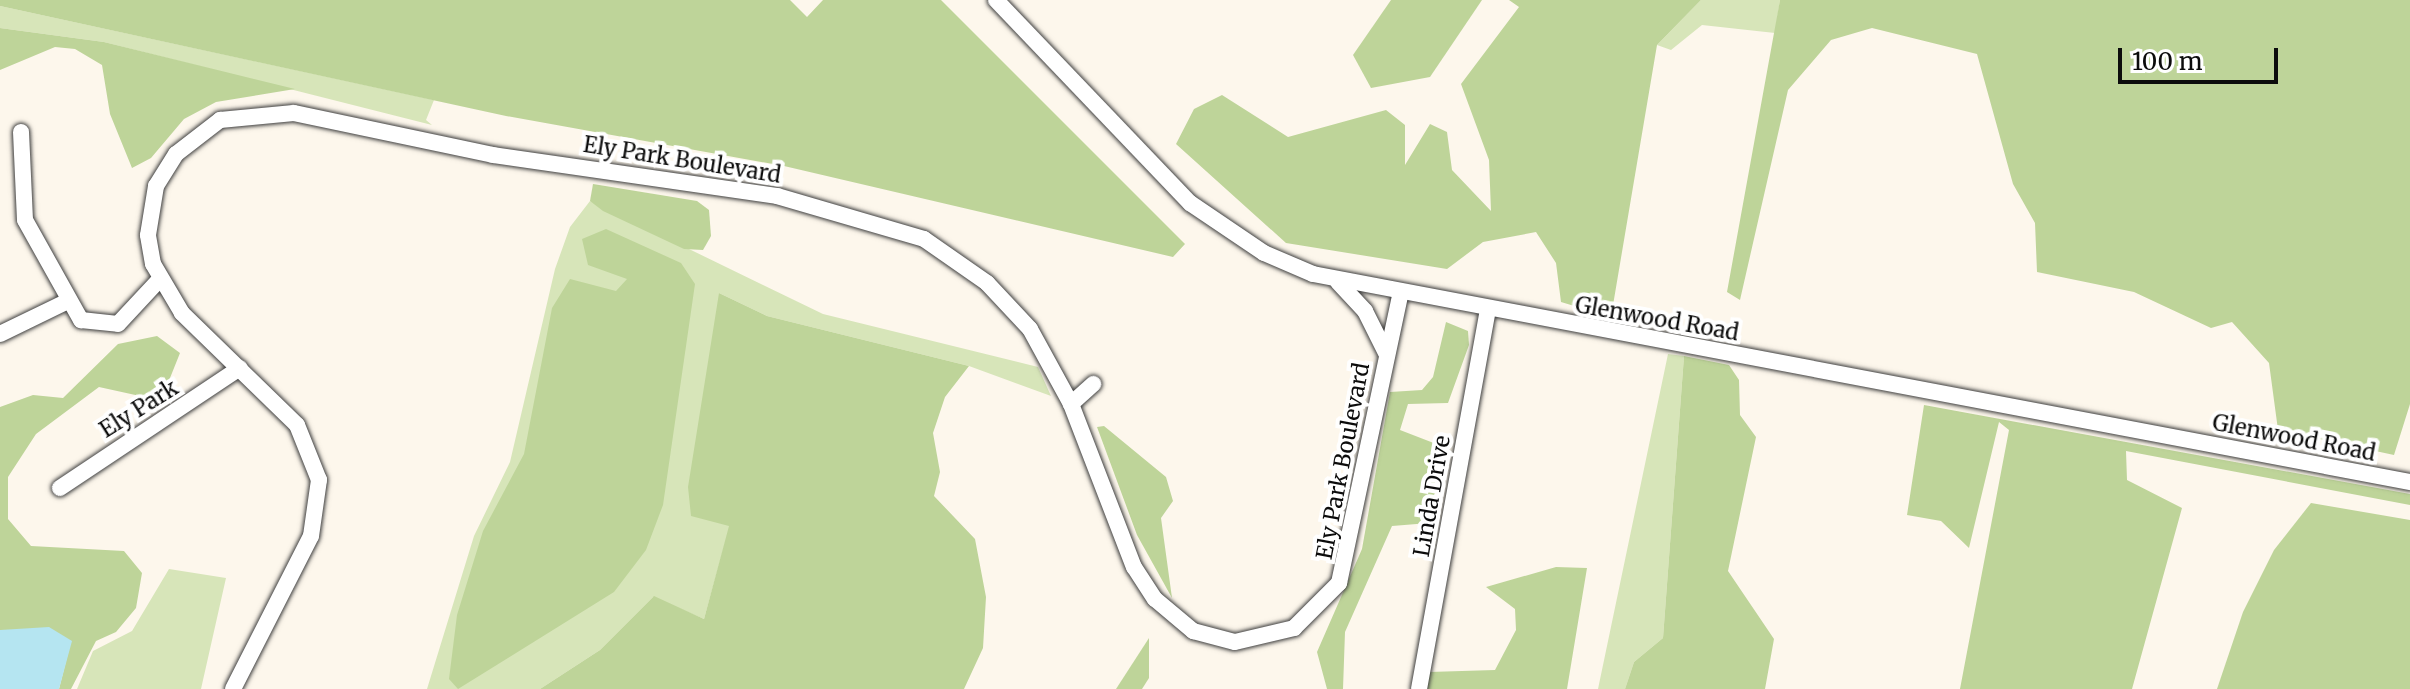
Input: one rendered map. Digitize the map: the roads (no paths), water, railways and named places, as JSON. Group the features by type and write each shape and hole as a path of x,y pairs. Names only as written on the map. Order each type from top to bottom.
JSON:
{"street":[{"name":"Glenwood Road","path":"996,0 1190,203 1264,253 1338,282 2410,482"},
{"name":"Ely Park Boulevard","path":"233,689 311,536 319,480 297,425 182,313 160,279 149,213 176,154 220,120 294,113 876,219 924,239 990,286 1030,329 1071,404 1134,567 1155,599 1193,631 1256,642 1306,620 1339,583 1400,295"},
{"path":"21,132 25,220 66,302 81,320 118,324 160,279"},
{"name":"Ely Park Boulevard","path":"1338,282 1365,311 1387,355"},
{"path":"0,334 66,302"},
{"name":"Linda Drive","path":"1419,689 1488,311"},
{"name":"Ely Park","path":"60,488 240,368"},
{"path":"1071,404 1093,384"}],"water":[{"path":"49,627 72,641 59,689 0,689 0,630"}]}
